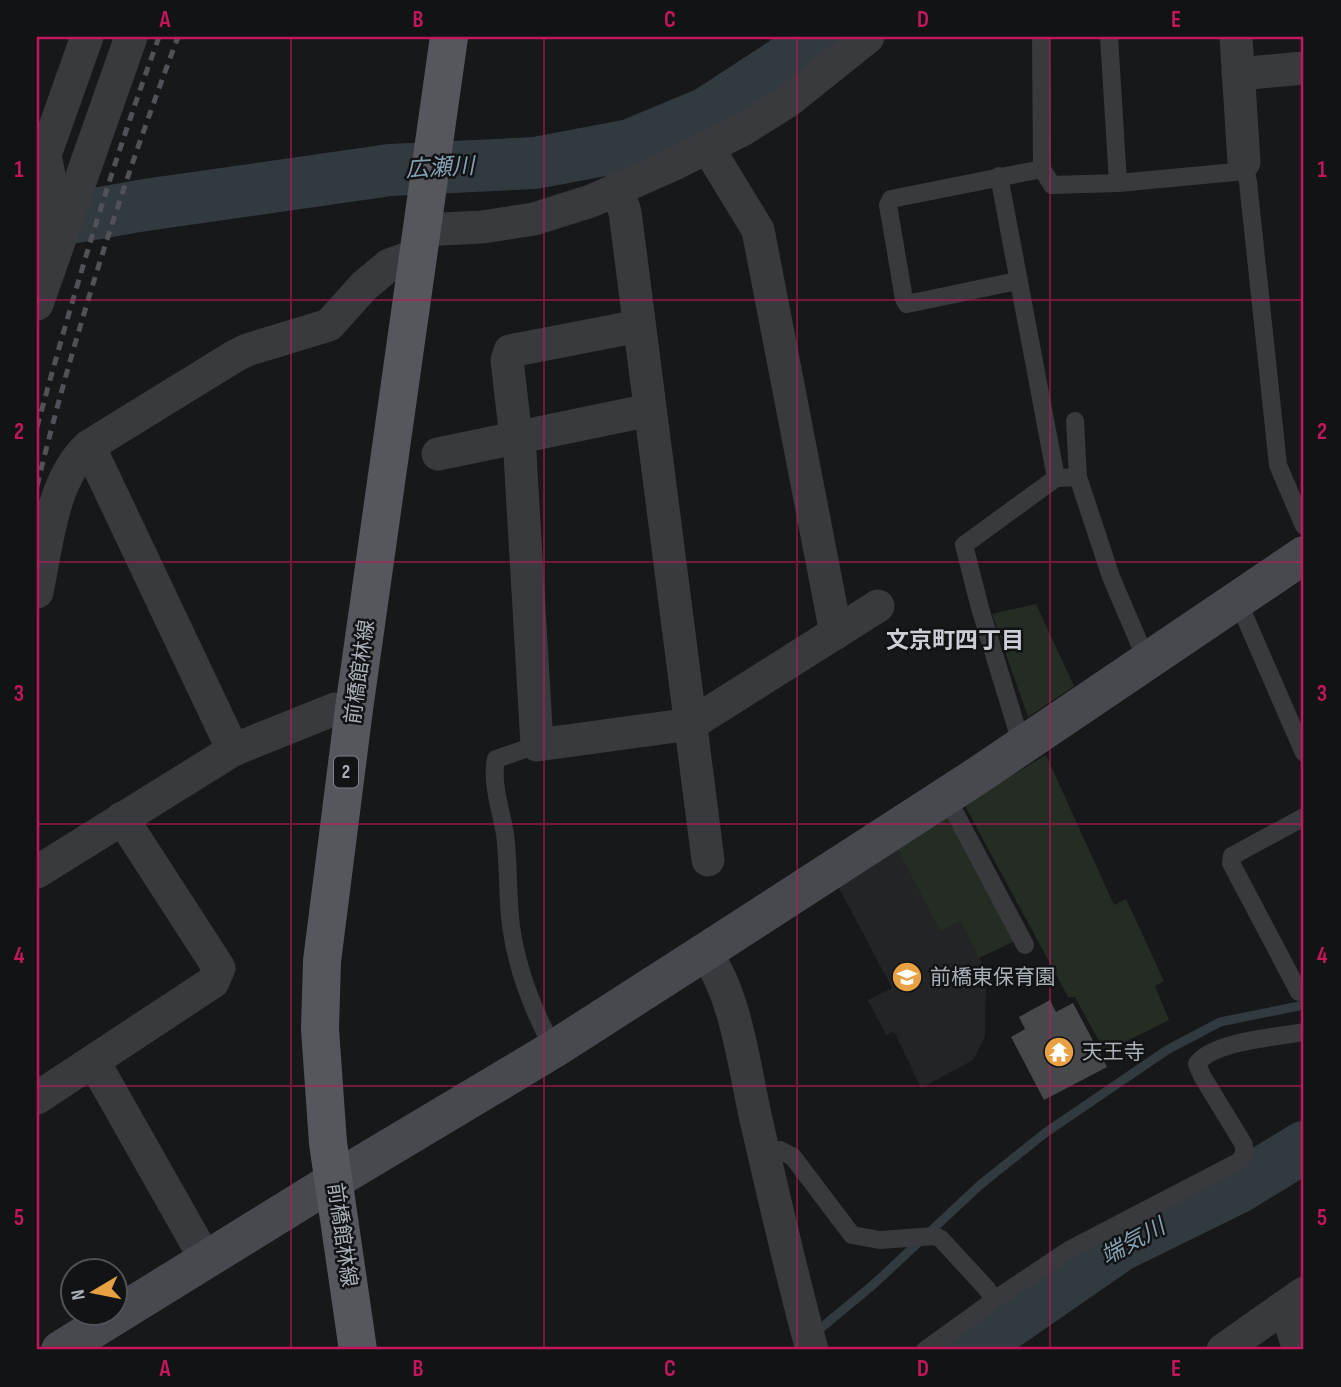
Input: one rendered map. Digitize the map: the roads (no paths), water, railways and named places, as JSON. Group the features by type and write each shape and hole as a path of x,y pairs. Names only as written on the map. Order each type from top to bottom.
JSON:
{"main road":[{"name":"前橋館林線","path":"358,1350 328,1143 319,1009 327,915 354,709 449,37"}],"street":[{"path":"37,237 52,190 45,155 88,37"},
{"path":"38,298 131,37"},
{"path":"37,592 48,491 89,446 235,356 328,325 364,286 389,265 403,260 423,228 482,227 534,219 567,210 617,189 708,148 788,102 868,37"},
{"path":"1236,37 1244,162"},
{"path":"1238,74 1304,68"},
{"path":"708,148 758,230 836,633"},
{"path":"617,189 625,212 708,860"},
{"path":"639,326 510,351 507,360 517,438 537,745 691,724 878,606"},
{"path":"438,454 650,410"},
{"path":"89,446 233,750"},
{"path":"60,1350 554,1049 705,953 1022,746 1304,555"},
{"path":"37,872 233,750 335,709 354,709"},
{"path":"37,1098 213,982 219,968 122,818"},
{"path":"705,953 715,965 731,1011 812,1350"},
{"path":"94,1062 206,1260"},
{"path":"1223,1350 1293,1301"},
{"path":"1293,1301 1290,1322 1298,1350"}],"lane":[{"path":"1041,37 1042,169 1052,185 1118,183 1235,172 1244,162"},
{"path":"1109,37 1118,183"},
{"path":"1244,162 1278,465 1304,526"},
{"path":"1017,281 907,304 888,205 891,200 1042,169"},
{"path":"999,176 1056,478"},
{"path":"1075,421 1078,477 1111,577 1147,661"},
{"path":"1022,746 964,545 1056,478 1078,477"},
{"path":"1237,599 1304,753"},
{"path":"537,745 496,759 494,772 505,836 515,949 543,1028 554,1049"},
{"path":"946,796 1025,945"},
{"path":"1299,992 1231,863 1232,856 1304,817"},
{"path":"925,1350 1069,1250 1240,1161 1244,1154 1244,1145 1202,1076 1198,1063 1201,1058 1230,1045 1304,1032"},
{"path":"764,1154 780,1150 793,1157 852,1235 868,1239 935,1236 941,1239 994,1300"}],"waterway":[{"name":"広瀬川","path":"37,224 145,205 390,170 535,163 630,145 707,113 785,62 814,37"},
{"path":"815,1333 874,1284 980,1185 1045,1133 1167,1050 1220,1022 1304,1005"},
{"name":"端気川","path":"969,1350 1119,1246 1237,1188 1304,1147"}],"railway":[{"path":"37,427 94,230 159,37"},
{"path":"37,486 101,259 178,37"}],"place":[{"name":"前橋東保育園","path":"907,977"},
{"name":"天王寺","path":"1059,1052"}],"district":[{"name":"文京町四丁目","path":"955,641"}]}
